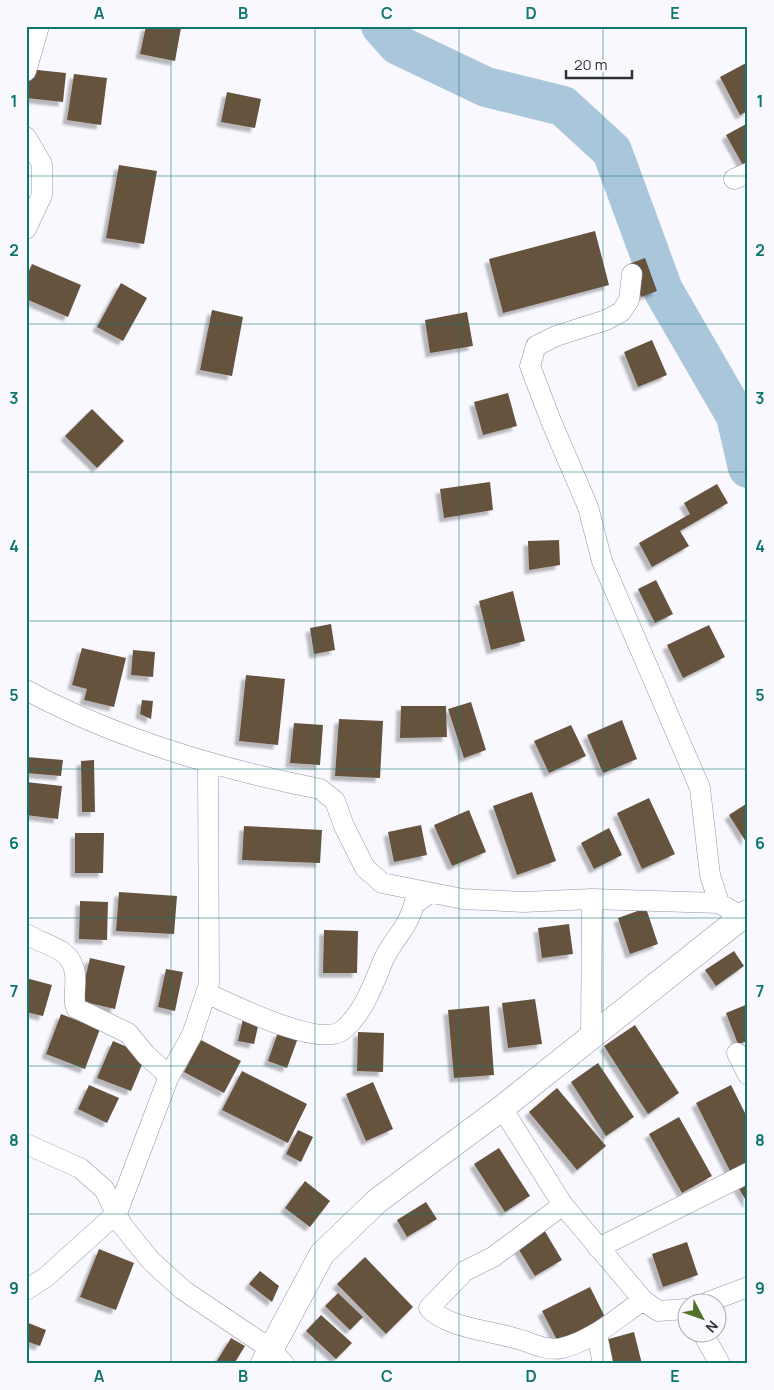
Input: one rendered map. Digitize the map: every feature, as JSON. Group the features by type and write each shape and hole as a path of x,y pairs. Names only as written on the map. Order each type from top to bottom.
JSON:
{"street":[{"path":"26,71 39,26"},
{"path":"26,137 42,164 42,195 26,229"},
{"path":"632,274 629,300 621,312 606,320 556,336 536,346 530,366 551,421 588,507 602,562 700,788 710,875 719,903"},
{"path":"26,690 70,714 208,763 320,789 335,801 344,826 365,868 382,883 430,894 523,902 592,899 719,903 745,914 502,1108 377,1201 322,1254 273,1359 183,1290 151,1262 122,1225 104,1189 80,1168 26,1144"},
{"path":"26,1290 46,1277 117,1213 169,1076 192,1034 209,984 208,763"},
{"path":"206,993 283,1026 320,1035 342,1031 361,1009 386,955 412,916 414,904 430,894"},
{"path":"591,1036 592,899"},
{"path":"26,934 38,942 67,954 74,970 74,1002 76,1008 128,1034 146,1055 169,1076"},
{"path":"737,1053 748,1075"},
{"path":"502,1108 563,1205 598,1248 643,1300 658,1311 676,1310"},
{"path":"598,1248 748,1173"},
{"path":"563,1205 493,1257 465,1271 429,1308 433,1313 447,1320 546,1356 597,1335 643,1300"},
{"path":"726,1295 748,1287"},
{"path":"597,1335 603,1364"},
{"path":"708,1342 720,1364"}],"building":[{"path":"146,26 181,28 175,61 140,54"},
{"path":"748,62 748,111 740,115 720,77"},
{"path":"28,69 66,73 63,102 26,98"},
{"path":"74,74 107,78 101,125 67,120"},
{"path":"227,92 261,99 255,128 221,122"},
{"path":"748,123 748,168 745,169 726,135"},
{"path":"119,165 157,171 144,244 106,238"},
{"path":"595,231 609,285 503,313 489,259"},
{"path":"645,258 657,291 641,297 629,264"},
{"path":"32,264 81,285 68,317 26,299 26,278"},
{"path":"121,283 147,298 123,341 97,327"},
{"path":"212,310 243,317 232,376 200,370"},
{"path":"467,312 473,346 430,353 425,320"},
{"path":"652,340 667,375 638,387 624,352"},
{"path":"508,393 517,426 483,435 474,402"},
{"path":"92,409 124,441 97,468 65,436"},
{"path":"490,482 493,510 444,518 440,489"},
{"path":"717,484 728,503 680,531 689,546 652,567 639,543 690,514 684,503"},
{"path":"559,540 560,565 529,570 528,541"},
{"path":"656,580 673,614 655,623 638,589"},
{"path":"513,591 525,641 491,650 479,601"},
{"path":"331,624 335,650 314,654 310,628"},
{"path":"709,625 725,657 683,678 667,645"},
{"path":"82,648 126,658 114,707 84,700 87,689 72,685"},
{"path":"133,650 155,652 153,677 131,675"},
{"path":"246,675 285,679 278,745 239,741"},
{"path":"142,700 153,701 151,719 140,714"},
{"path":"471,702 486,750 464,758 448,709"},
{"path":"401,706 446,706 447,737 400,738"},
{"path":"339,719 383,721 380,778 335,776"},
{"path":"622,720 637,759 603,773 587,735"},
{"path":"294,723 323,725 320,765 290,763"},
{"path":"571,725 586,756 549,773 534,741"},
{"path":"27,757 63,760 61,776 26,773"},
{"path":"94,760 95,812 82,812 81,761"},
{"path":"26,782 62,786 58,819 26,815"},
{"path":"532,792 556,861 517,875 493,806"},
{"path":"649,798 675,854 642,869 617,813"},
{"path":"746,804 748,807 746,842 729,815"},
{"path":"469,810 486,852 452,866 434,825"},
{"path":"421,825 427,855 394,862 388,832"},
{"path":"244,826 322,830 320,863 242,860"},
{"path":"609,828 622,855 594,869 581,843"},
{"path":"75,833 104,833 103,873 75,873"},
{"path":"119,892 177,896 174,934 116,931"},
{"path":"80,901 108,902 107,940 79,939"},
{"path":"646,908 658,944 630,954 618,918"},
{"path":"569,924 573,954 542,958 538,928"},
{"path":"324,930 358,931 357,973 323,973"},
{"path":"734,951 744,966 716,986 705,970"},
{"path":"90,958 125,966 115,1009 80,1001"},
{"path":"166,969 183,972 175,1011 158,1007"},
{"path":"26,978 52,985 43,1016 26,1012"},
{"path":"535,999 542,1044 508,1048 502,1003"},
{"path":"748,1004 748,1041 738,1044 726,1013"},
{"path":"489,1006 494,1075 454,1078 448,1010"},
{"path":"61,1014 100,1029 85,1069 46,1054"},
{"path":"243,1019 259,1022 254,1044 238,1041"},
{"path":"635,1025 679,1093 648,1114 604,1046"},
{"path":"278,1032 298,1038 287,1068 268,1061"},
{"path":"358,1032 384,1033 383,1072 357,1071"},
{"path":"201,1040 241,1061 224,1093 184,1072"},
{"path":"113,1041 146,1055 131,1091 97,1078"},
{"path":"598,1063 634,1117 606,1136 571,1082"},
{"path":"242,1071 307,1104 288,1143 222,1110"},
{"path":"373,1082 393,1129 366,1141 346,1094"},
{"path":"89,1085 119,1098 107,1123 78,1109"},
{"path":"731,1085 748,1119 748,1162 730,1171 696,1103"},
{"path":"557,1088 606,1146 577,1170 529,1112"},
{"path":"679,1117 712,1176 682,1193 649,1134"},
{"path":"298,1130 313,1137 301,1162 286,1154"},
{"path":"499,1148 530,1196 505,1212 474,1164"},
{"path":"305,1181 330,1201 310,1227 285,1208"},
{"path":"748,1182 748,1204 738,1187"},
{"path":"426,1202 437,1219 407,1237 397,1220"},
{"path":"543,1228 562,1260 535,1276 516,1245"},
{"path":"687,1242 698,1275 663,1287 652,1254"},
{"path":"99,1249 134,1263 116,1310 80,1297"},
{"path":"365,1257 413,1307 386,1334 337,1284"},
{"path":"260,1271 279,1286 272,1302 249,1284"},
{"path":"590,1287 605,1317 558,1342 542,1311"},
{"path":"338,1293 363,1317 350,1330 325,1306"},
{"path":"321,1315 352,1343 336,1359 306,1331"},
{"path":"26,1322 46,1330 40,1346 26,1341"},
{"path":"634,1332 642,1364 612,1364 605,1340"},
{"path":"231,1338 245,1346 234,1364 215,1364"}],"waterway":[{"path":"381,26 398,45 486,87 563,106 612,151 663,290 736,416 748,468"}]}
